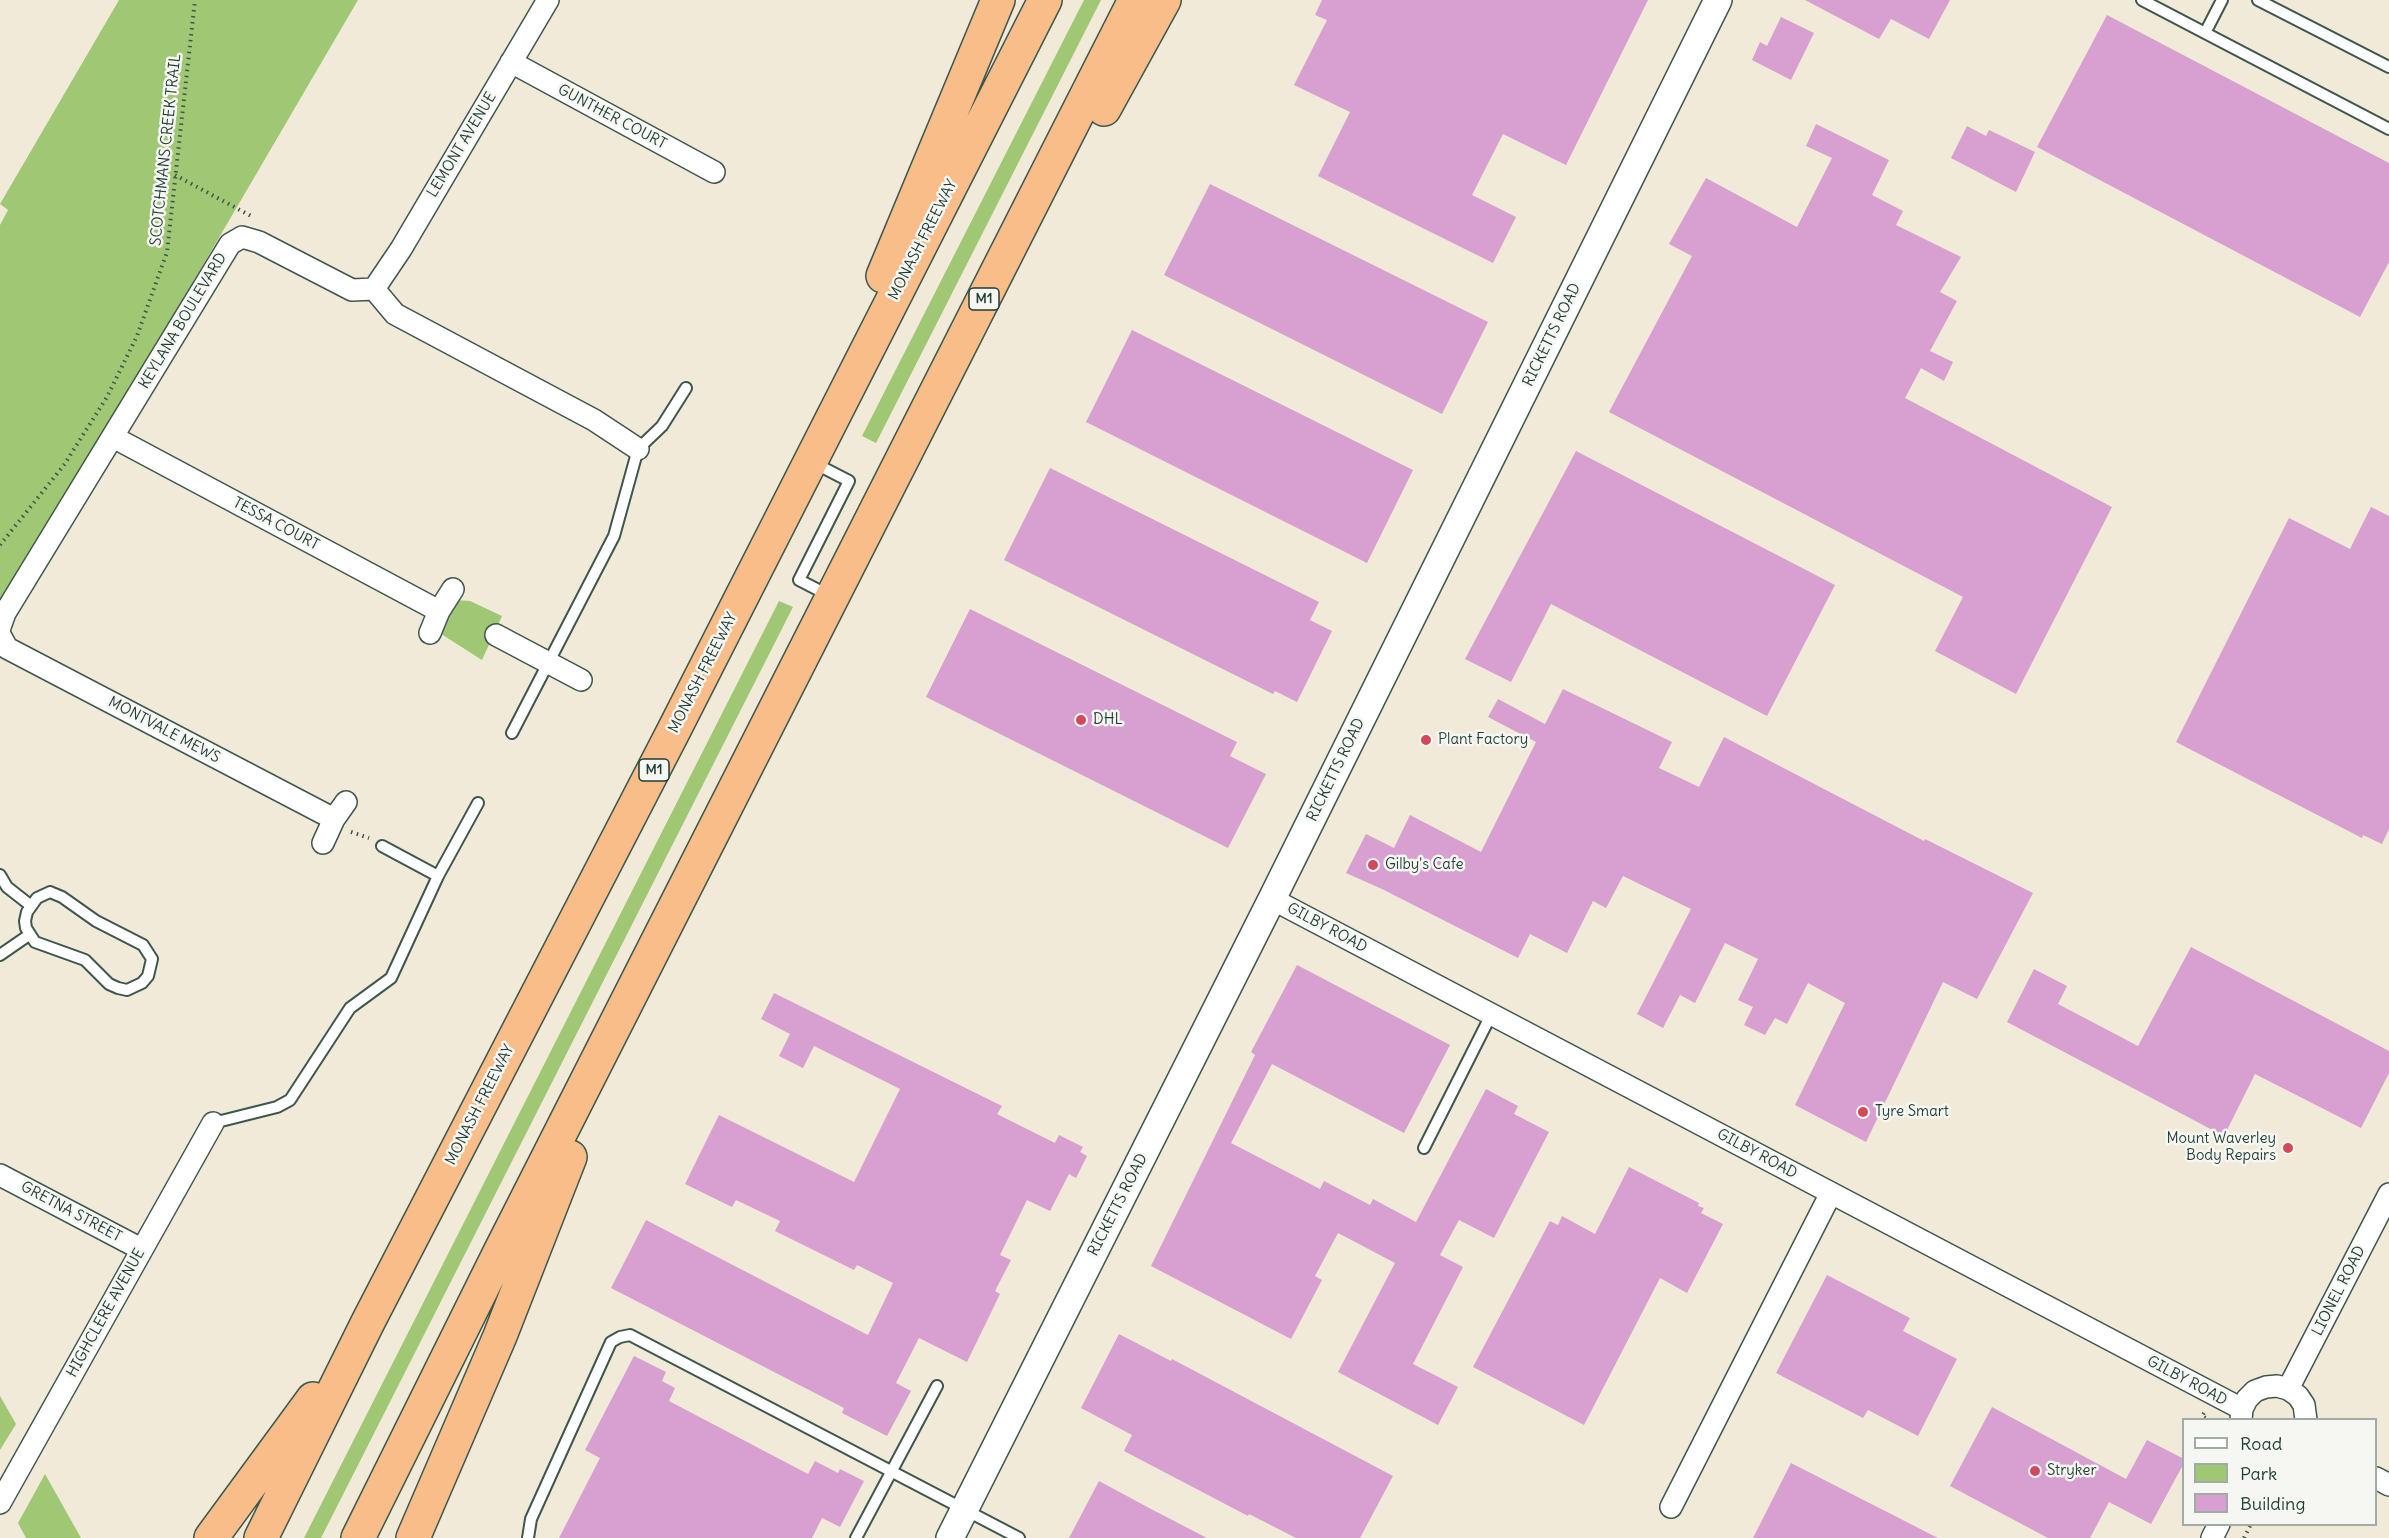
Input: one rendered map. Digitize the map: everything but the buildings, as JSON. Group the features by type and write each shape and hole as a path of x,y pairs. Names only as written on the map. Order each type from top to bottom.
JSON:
{"highway":[{"path":"775,532 998,0"},
{"name":"MONASH FREEWAY","path":"261,1538 368,1322 775,532 1045,0"},
{"name":"M1","path":"358,1538 500,1252 1135,0"},
{"path":"833,598 1164,0"},
{"path":"413,1538 500,1336 632,995"},
{"path":"212,1538 368,1322"}],"street":[{"name":"LEMONT AVENUE","path":"374,289 401,249 548,0"},
{"name":"RICKETTS ROAD","path":"950,1538 1272,899 1718,0"},
{"name":"GUNTHER COURT","path":"511,62 714,172"},
{"name":"KEYLANA BOULEVARD","path":"3,620 230,244 242,237 259,242 352,290 374,289"},
{"path":"374,289 395,314 594,420 638,449"},
{"name":"TESSA COURT","path":"113,437 439,611"},
{"path":"430,633 439,611 453,589"},
{"name":"MONTVALE MEWS","path":"0,636 7,648 334,819"},
{"path":"496,636 581,680"},
{"path":"323,843 334,819 346,802"},
{"name":"GILBY ROAD","path":"1272,899 1831,1193 2242,1414"},
{"name":"HIGHCLERE AVENUE","path":"0,1503 213,1123"},
{"name":"GRETNA STREET","path":"0,1175 141,1249"},
{"path":"1671,1507 1831,1193"},
{"name":"LIONEL ROAD","path":"2289,1389 2389,1194"},
{"path":"2242,1414 2247,1399 2255,1391 2277,1386 2289,1389 2298,1396 2304,1405 2306,1418"}],"lane":[{"path":"2142,0 2389,129"},
{"path":"2205,33 2222,0"},
{"path":"2258,0 2389,68"},
{"path":"512,734 614,536 638,449 662,426 686,388"},
{"path":"811,461 849,481 799,580 833,598"},
{"path":"213,1123 277,1107 290,1100 350,1008 391,978 438,876 478,803"},
{"path":"382,846 438,876"},
{"path":"0,875 7,887 30,904"},
{"path":"44,893 56,894 96,921 135,940 148,951 152,959 148,976 134,988 127,990 118,988 109,984 85,960 35,942 29,935 25,921 30,904 44,893"},
{"path":"0,955 29,935"},
{"path":"1424,1148 1491,1014"},
{"path":"528,1538 531,1519 611,1342 620,1336 630,1335 1019,1538"},
{"path":"856,1538 937,1386"}],"path":[{"name":"SCOTCHMANS CREEK TRAIL","path":"0,545 64,465 107,397 137,336 167,252 195,0"},
{"path":"175,176 268,225 259,242"},
{"path":"334,819 352,833 365,834 382,846"}],"green space":[{"path":"119,0 358,0 96,448 0,603 0,225 8,210 0,204"},
{"path":"1084,0 1101,0 876,443 862,436"},
{"path":"454,600 470,601 502,616 482,660 438,632"},
{"path":"779,601 793,607 321,1538 304,1538"},
{"path":"0,1396 16,1424 0,1450"},
{"path":"45,1474 81,1538 26,1538 18,1523"}],"place":[{"name":"DHL","path":"1081,720"},
{"name":"Plant Factory","path":"1426,740"},
{"name":"Gilby's Cafe","path":"1373,865"},
{"name":"Tyre Smart","path":"1863,1112"},
{"name":"Mount Waverley Body Repairs","path":"2288,1148"},
{"name":"Stryker","path":"2035,1471"}]}
